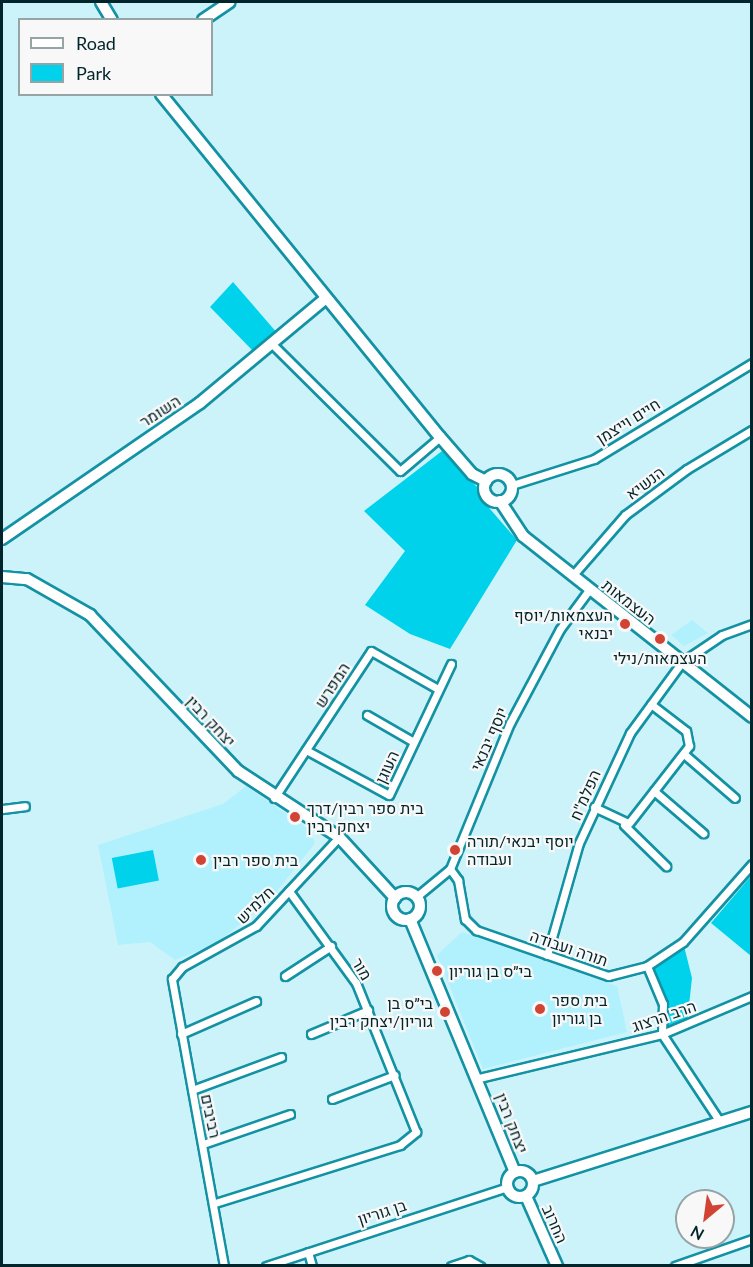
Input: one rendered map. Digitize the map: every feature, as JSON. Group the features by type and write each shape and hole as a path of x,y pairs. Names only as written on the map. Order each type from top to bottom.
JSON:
{"street":[{"path":"101,2 111,18"},
{"path":"206,18 230,2"},
{"path":"162,96 440,437 467,469 486,481"},
{"name":"השומר","path":"2,539 200,403 326,298"},
{"path":"272,344 400,471 440,437"},
{"name":"חיים וייצמן","path":"512,485 594,459 752,363"},
{"name":"הנשיא","path":"572,576 625,515 687,469 752,430"},
{"path":"500,474 512,485 511,494 500,501 486,494 486,481 500,474"},
{"name":"העצמאות","path":"500,501 523,536 752,717"},
{"name":"יצחק רבין","path":"2,577 27,579 90,615 238,771 274,798 339,837 394,898"},
{"name":"יוסף יבנאי","path":"416,897 450,869 514,714 560,629 589,590"},
{"name":"הפלמ\"ח","path":"547,955 594,807 630,733 682,662 722,635 752,624"},
{"name":"המפרש","path":"274,798 371,651 438,688"},
{"name":"העוגן","path":"306,750 389,795 451,664"},
{"path":"624,825 684,754 690,736 651,704"},
{"path":"367,715 414,742"},
{"path":"684,754 735,798"},
{"path":"654,791 703,833"},
{"path":"2,809 25,806"},
{"path":"594,807 624,825 666,866"},
{"name":"חלמיש","path":"176,974 244,935 339,837"},
{"name":"תורה ועבודה","path":"450,869 458,880 470,926 608,976 647,966 683,942 752,864"},
{"name":"מור","path":"215,1203 413,1138 415,1124 368,1010 331,946 289,891"},
{"path":"405,892 416,897 419,909 410,919 393,912 394,898 405,892"},
{"name":"יצחק רבין","path":"410,919 479,1078 515,1172"},
{"path":"285,976 331,946"},
{"path":"647,966 663,1004 662,1034 720,1122"},
{"name":"רביבים","path":"176,974 172,986 215,1203 224,1266"},
{"name":"הרב הרצוג","path":"479,1078 662,1034 752,996"},
{"path":"181,1034 256,1001"},
{"path":"311,1034 368,1010"},
{"path":"192,1090 280,1057"},
{"path":"332,1099 394,1075"},
{"path":"533,1181 524,1172 515,1172 508,1187 517,1197 526,1196 533,1181 752,1112"},
{"path":"203,1144 290,1114"},
{"name":"בן גוריון","path":"266,1266 508,1187"},
{"name":"החרוב","path":"526,1196 557,1266"},
{"path":"675,1266 752,1239"},
{"path":"308,1252 312,1266"},
{"path":"451,1266 479,1263"}],"shaded area":[{"path":"692,620 708,633 684,646 671,635"},
{"name":"בית ספר רבין","path":"246,786 310,830 315,843 269,901 214,945 175,960 150,942 118,945 98,845 223,804"},
{"name":"בית ספר בן גוריון","path":"462,932 617,986 627,1032 483,1069 437,955"}],"green space":[{"path":"233,282 278,334 255,353 210,307"},
{"path":"442,451 480,490 484,502 517,540 450,649 410,634 365,605 405,551 364,511"},
{"path":"153,850 159,880 118,888 112,858"},
{"path":"751,876 751,956 711,923"},
{"path":"683,942 692,978 687,1024 662,1034 665,1017 647,966"}],"place":[{"name":"העצמאות/יוסף יבנאי","path":"625,624"},
{"name":"העצמאות/נילי","path":"660,639"},
{"name":"בית ספר רבין/דרך יצחק רבין","path":"295,817"},
{"name":"יוסף יבנאי/תורה ועבודה","path":"455,850"},
{"name":"בית ספר רבין","path":"201,860"},
{"name":"בי״ס בן גוריון","path":"437,971"},
{"name":"בית ספר בן גוריון","path":"540,1009"},
{"name":"בי״ס בן גוריון/יצחק רבין","path":"445,1012"}]}
